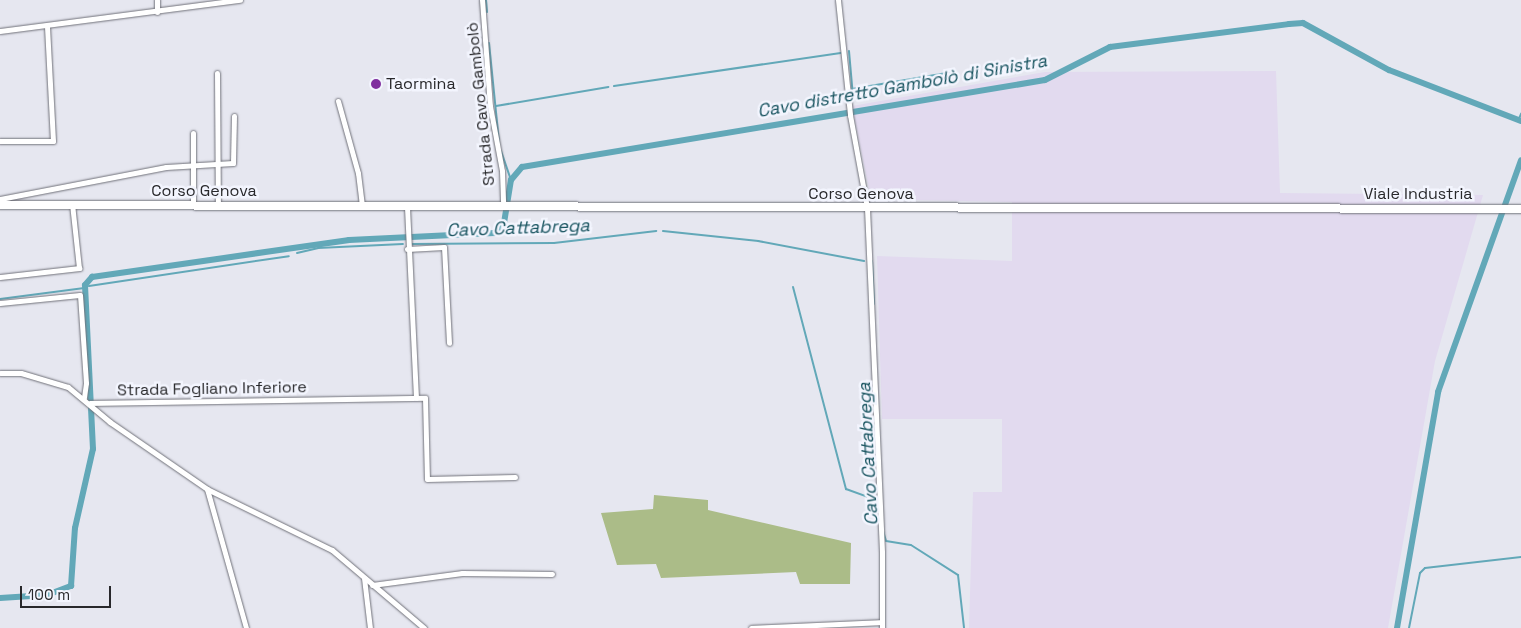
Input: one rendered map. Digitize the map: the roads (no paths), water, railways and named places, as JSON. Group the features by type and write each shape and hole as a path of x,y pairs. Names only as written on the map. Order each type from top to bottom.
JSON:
{"main road":[{"name":"Corso Genova","path":"0,205 1315,208"},
{"name":"Viale Industria","path":"1315,208 1521,208"}],"street":[{"path":"157,0 157,12"},
{"path":"0,31 47,28 108,16 157,12 240,0"},
{"name":"Strada Cavo Gambolò","path":"482,0 490,106 502,171 504,206"},
{"path":"751,628 882,625 867,208 850,112 838,0"},
{"path":"0,141 53,141 47,28"},
{"path":"217,74 218,205"},
{"path":"338,101 358,173 362,206"},
{"path":"0,199 194,164 217,164 235,161 234,116"},
{"path":"193,133 193,205"},
{"path":"0,277 79,268 72,204"},
{"path":"407,207 407,249 416,398"},
{"path":"407,249 444,247 449,344"},
{"path":"0,303 80,295 86,383 84,398"},
{"name":"Strada Fogliano Inferiore","path":"0,373 44,379 84,398 207,489 332,550 424,628"},
{"name":"Strada Fogliano Inferiore","path":"93,404 425,398 427,479 515,477"},
{"path":"207,489 246,628"},
{"path":"372,585 462,573 552,574"},
{"path":"364,578 370,628"}],"waterway":[{"name":"Cavo distretto Gambolò di Sinistra","path":"486,0 487,12"},
{"name":"Cavo distretto Gambolò di Sinistra","path":"0,598 47,595 71,586 75,528 93,449 85,285 92,277 349,240 494,233 504,223 511,180 522,167 1045,80 1110,47 1289,24 1303,23 1389,70 1521,121"},
{"name":"Cavo distretto Gambolò di Sinistra","path":"489,43 499,142"},
{"path":"849,51 852,89 953,72"},
{"path":"614,86 841,53"},
{"name":"Cavo distretto Gambolò di Sinistra","path":"496,106 608,87"},
{"name":"Cavo distretto Gambolò di Sinistra","path":"1518,121 1521,114"},
{"name":"Cavo distretto Gambolò di Sinistra","path":"501,151 511,180"},
{"path":"1397,628 1438,392 1521,160"},
{"name":"Cavo Cattabrega","path":"411,244 554,243 656,231"},
{"name":"Cavo Cattabrega","path":"663,231 758,241 864,261"},
{"name":"Cavo Cattabrega","path":"297,253 318,248 403,244"},
{"name":"Cavo Cattabrega","path":"89,286 289,256"},
{"name":"Cavo Cattabrega","path":"872,261 874,304"},
{"path":"793,287 846,489 873,499"},
{"name":"Cavo Cattabrega","path":"0,299 84,288"},
{"name":"Cavo Cattabrega","path":"883,531 886,541 911,545 958,575 964,628"},
{"name":"Cavo Cattabrega","path":"1409,628 1420,573 1425,568 1521,557"}],"place":[{"name":"Taormina","path":"376,84"}]}
